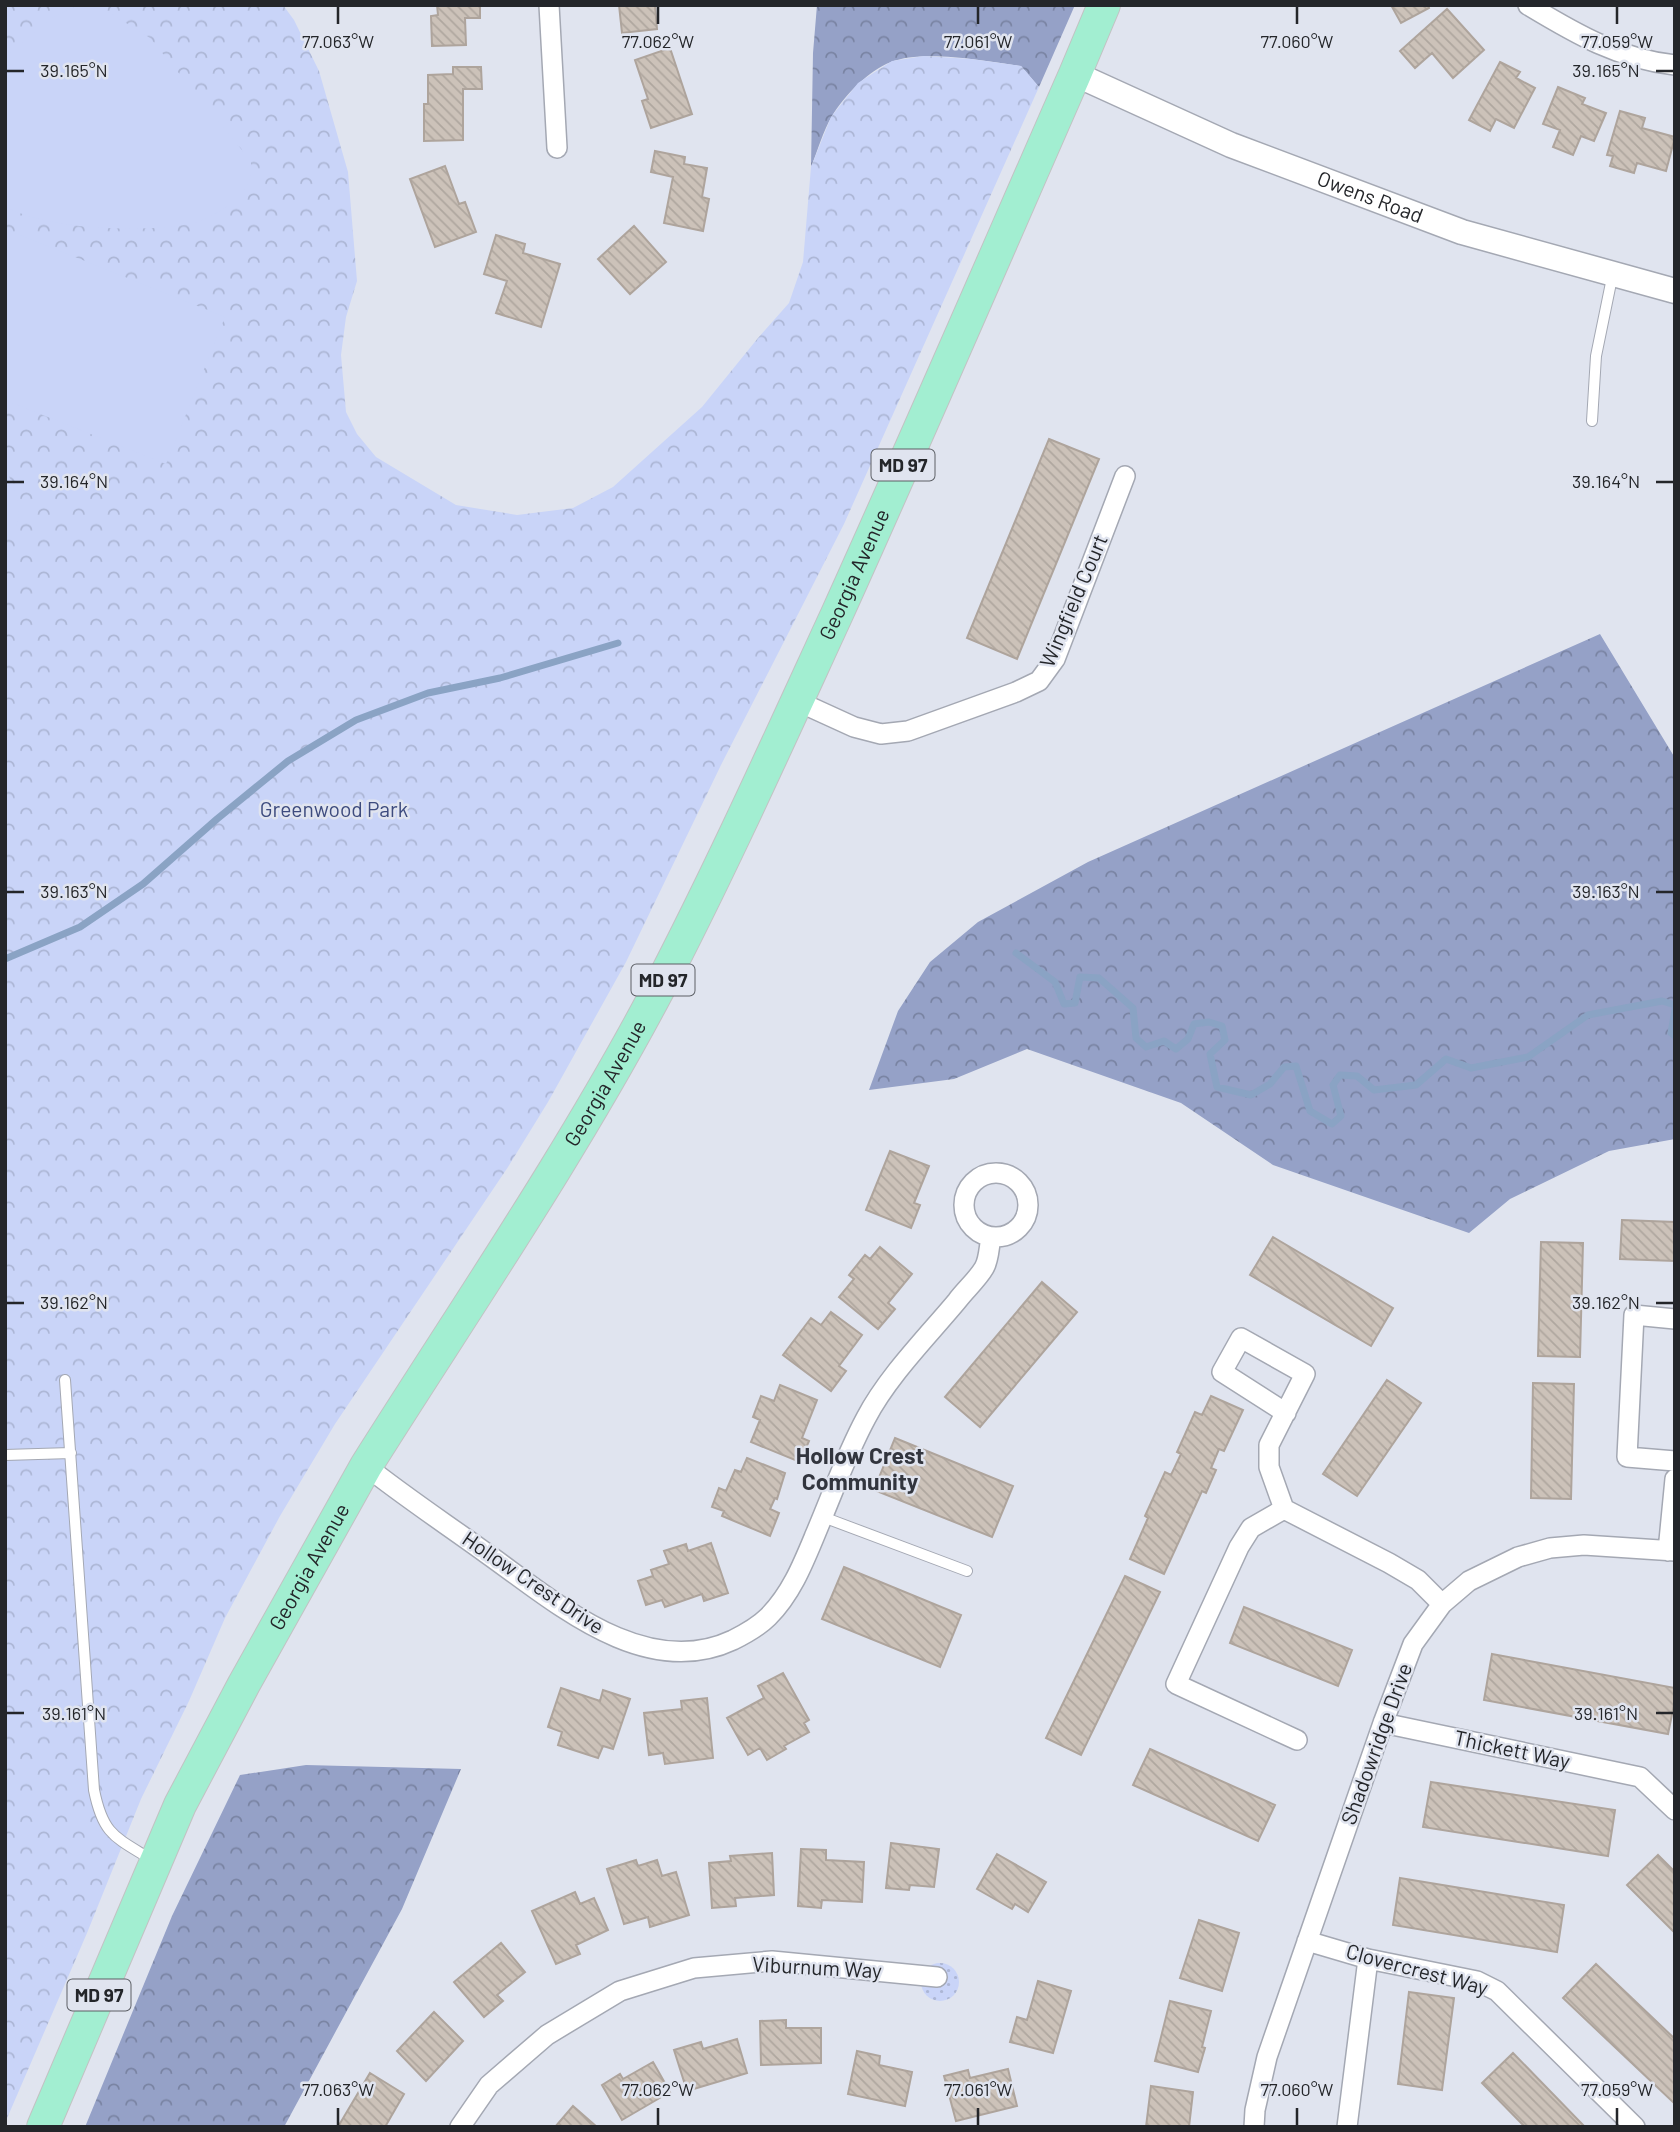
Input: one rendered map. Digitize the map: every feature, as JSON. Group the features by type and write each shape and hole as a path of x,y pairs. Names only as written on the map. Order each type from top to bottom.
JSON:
{"main road":[{"name":"Georgia Avenue","path":"43,2127 155,1863 209,1748 366,1466 555,1169 624,1052 690,926 797,701 1104,5"}],"street":[{"path":"549,5 557,148"},
{"path":"1528,5 1584,39 1649,62 1675,65"},
{"name":"Owens Road","path":"1075,74 1231,145 1462,232 1675,291"},
{"name":"Wingfield Court","path":"797,701 854,727 881,734 908,731 1039,681 1055,659 1125,476"},
{"name":"Hollow Crest Drive","path":"366,1466 401,1494 583,1620 635,1645 666,1651 695,1651 720,1646 743,1635 768,1617 785,1597 799,1574 855,1438 870,1409 985,1266 991,1237"},
{"path":"1675,1319 1634,1315 1627,1457 1675,1461"},
{"path":"1286,1413 1269,1445 1269,1467 1284,1509 1418,1580 1442,1604"},
{"path":"1671,1551 1675,1479"},
{"path":"1284,1509 1251,1528 1239,1547 1176,1684 1297,1740"},
{"name":"Shadowridge Drive","path":"1254,2127 1255,2110 1267,2057 1413,1644 1442,1604 1469,1581 1518,1558 1550,1548 1584,1545 1671,1551"},
{"name":"Thickett Way","path":"1383,1723 1640,1777 1675,1810"},
{"name":"Clovercrest Way","path":"1307,1941 1368,1959 1477,1981 1497,1991 1635,2127"},
{"path":"1347,2127 1368,1959"},
{"name":"Viburnum Way","path":"460,2127 489,2085 547,2035 620,1991 694,1968 772,1962 937,1977"}],"lane":[{"path":"1592,421 1596,356 1613,272"},
{"path":"65,1380 94,1790 98,1810 106,1827 116,1837 155,1863"},
{"path":"5,1455 71,1453"},
{"path":"823,1517 967,1571"}],"green space":[{"name":"Greenwood Park","path":"5,5 283,5 294,20 319,71 348,172 357,281 346,317 341,355 346,412 357,434 376,457 456,505 517,515 573,508 613,487 702,407 789,303 803,262 811,167 831,117 858,83 892,61 924,56 1021,66 1039,87 844,524 721,765 626,962 548,1102 508,1167 335,1424 280,1516 225,1618 189,1701 141,1799 5,2123"},
{"path":"78,5 107,11 150,38 251,161 248,184 229,205 189,224 122,229 69,225 22,214 5,206 5,57 52,18"},
{"path":"817,5 1075,5 1039,87 1021,66 937,56 904,58 891,62 866,78 837,108 811,167 813,53"},
{"path":"5,229 225,317 166,464 5,400"},
{"path":"5,467 19,505 19,515 13,533 5,541"},
{"path":"1600,634 1675,758 1675,1139 1609,1151 1510,1199 1469,1233 1273,1165 1181,1103 1027,1049 954,1079 869,1090 898,1011 930,962 978,922 1088,862"},
{"path":"306,1765 461,1769 402,1909 284,2127 85,2127 172,1916 240,1775"},
{"path":"940,1963 954,1968 959,1982 954,1996 940,2001 926,1996 921,1982 926,1968"}],"building":[{"path":"437,5 480,5 480,18 465,18 466,45 432,46 431,16 438,15"},
{"path":"619,5 655,5 657,29 622,33"},
{"path":"1391,5 1428,5 1429,8 1401,23"},
{"path":"1447,9 1484,50 1453,78 1432,53 1415,68 1400,51"},
{"path":"670,48 692,114 651,128 642,101 648,99 635,60"},
{"path":"1500,62 1520,72 1516,78 1535,88 1514,128 1496,119 1490,131 1469,120"},
{"path":"453,67 481,67 482,89 463,89 463,140 424,141 424,104 428,104 428,75 453,74"},
{"path":"1558,87 1585,98 1582,104 1606,113 1594,141 1581,136 1573,155 1553,147 1560,130 1543,124"},
{"path":"1620,111 1645,118 1642,128 1675,137 1666,171 1637,163 1634,173 1610,166 1613,156 1607,155"},
{"path":"655,151 685,157 684,164 707,168 702,197 709,199 703,231 664,223 673,177 651,172"},
{"path":"445,166 459,204 465,202 476,232 435,247 410,179"},
{"path":"634,226 666,262 630,294 598,259"},
{"path":"496,235 525,244 523,253 560,264 541,327 496,313 507,281 484,274"},
{"path":"1049,439 1099,459 1017,659 967,638"},
{"path":"890,1151 929,1166 914,1203 920,1205 911,1228 866,1210"},
{"path":"1622,1220 1675,1222 1675,1261 1620,1259"},
{"path":"1273,1237 1393,1308 1371,1346 1250,1275"},
{"path":"1541,1242 1583,1243 1580,1357 1538,1356"},
{"path":"880,1247 912,1274 888,1303 895,1309 878,1329 839,1297 854,1279 849,1275 865,1255 870,1259"},
{"path":"1042,1282 1077,1312 980,1427 945,1397"},
{"path":"831,1312 862,1335 839,1366 846,1371 831,1391 783,1355 811,1318 821,1325"},
{"path":"1387,1380 1421,1403 1357,1496 1323,1474"},
{"path":"1533,1383 1574,1384 1571,1499 1531,1498"},
{"path":"780,1385 817,1400 802,1438 809,1441 800,1462 751,1442 760,1420 753,1417 761,1396 774,1401"},
{"path":"1211,1396 1243,1410 1224,1451 1219,1449 1211,1468 1216,1470 1206,1493 1202,1491 1164,1574 1130,1559 1148,1518 1145,1516 1165,1472 1171,1475 1181,1454 1177,1452 1195,1412 1202,1415"},
{"path":"895,1438 1013,1486 992,1537 874,1490"},
{"path":"747,1458 785,1473 777,1499 775,1498 770,1509 779,1513 770,1536 722,1516 724,1511 712,1507 719,1488 726,1491 735,1470 741,1472"},
{"path":"711,1543 728,1593 704,1601 702,1594 665,1607 662,1600 646,1605 638,1581 653,1576 651,1570 669,1564 664,1551 686,1544 688,1551"},
{"path":"844,1567 961,1615 940,1667 822,1619"},
{"path":"1125,1576 1160,1592 1081,1755 1046,1738"},
{"path":"1244,1607 1352,1650 1338,1686 1230,1643"},
{"path":"1492,1654 1675,1688 1668,1734 1484,1700"},
{"path":"783,1673 809,1720 804,1723 809,1732 784,1746 786,1749 767,1760 760,1748 748,1755 727,1718 764,1698 758,1686"},
{"path":"561,1688 600,1701 603,1690 630,1699 613,1749 603,1746 598,1758 558,1745 562,1732 548,1727"},
{"path":"707,1698 713,1758 665,1764 663,1753 649,1755 644,1713 682,1709 681,1701"},
{"path":"1150,1749 1275,1805 1258,1841 1133,1785"},
{"path":"1431,1782 1615,1810 1608,1856 1423,1827"},
{"path":"891,1843 939,1849 934,1887 910,1885 909,1890 886,1888"},
{"path":"801,1849 826,1850 826,1860 864,1862 862,1902 822,1900 821,1908 798,1906"},
{"path":"772,1853 774,1895 735,1898 736,1906 712,1908 709,1863 731,1861 730,1856"},
{"path":"997,1854 1046,1882 1028,1912 1015,1904 1012,1909 977,1889"},
{"path":"1658,1855 1675,1872 1675,1933 1627,1885"},
{"path":"636,1860 638,1866 657,1860 662,1876 676,1872 689,1915 650,1927 648,1917 624,1924 607,1869"},
{"path":"1400,1878 1564,1905 1557,1952 1393,1925"},
{"path":"575,1892 580,1904 594,1898 608,1930 576,1945 580,1954 556,1964 532,1911"},
{"path":"1199,1920 1239,1933 1222,1991 1180,1978"},
{"path":"501,1943 525,1972 497,1995 503,2001 484,2017 454,1982"},
{"path":"1596,1964 1675,2039 1675,2104 1563,1998"},
{"path":"1038,1981 1071,1991 1053,2053 1010,2042 1017,2017 1027,2020"},
{"path":"1409,1992 1454,1998 1442,2090 1398,2084"},
{"path":"1170,2001 1211,2011 1198,2072 1155,2061"},
{"path":"434,2012 463,2041 426,2081 397,2051"},
{"path":"786,2020 786,2028 821,2028 821,2063 761,2065 760,2021"},
{"path":"737,2039 747,2073 687,2091 674,2050 701,2042 703,2049"},
{"path":"857,2051 880,2056 879,2065 912,2072 905,2106 848,2094"},
{"path":"1513,2053 1585,2127 1525,2127 1482,2083"},
{"path":"653,2062 670,2092 622,2120 602,2085 620,2074 623,2079"},
{"path":"1008,2069 1017,2106 956,2121 944,2076 968,2070 970,2078"},
{"path":"370,2073 404,2094 385,2127 339,2125"},
{"path":"1151,2086 1193,2092 1189,2127 1146,2127"},
{"path":"573,2106 597,2127 555,2127"}],"waterway":[{"path":"5,959 80,927 143,884 288,761 356,720 428,693 500,678 618,643"},
{"path":"1016,953 1055,982 1064,1004 1075,1003 1080,977 1099,978 1133,1008 1136,1038 1146,1047 1164,1041 1176,1049 1188,1039 1194,1024 1209,1022 1222,1026 1225,1040 1210,1054 1217,1087 1251,1095 1270,1084 1284,1067 1296,1066 1310,1111 1332,1124 1341,1116 1333,1085 1340,1075 1357,1076 1374,1090 1416,1085 1446,1059 1471,1068 1528,1057 1588,1015 1662,1001 1675,1005"},
{"path":"1675,1010 1671,1033 1675,1036"}],"district":[{"name":"Hollow Crest Community","path":"860,1469"}]}
